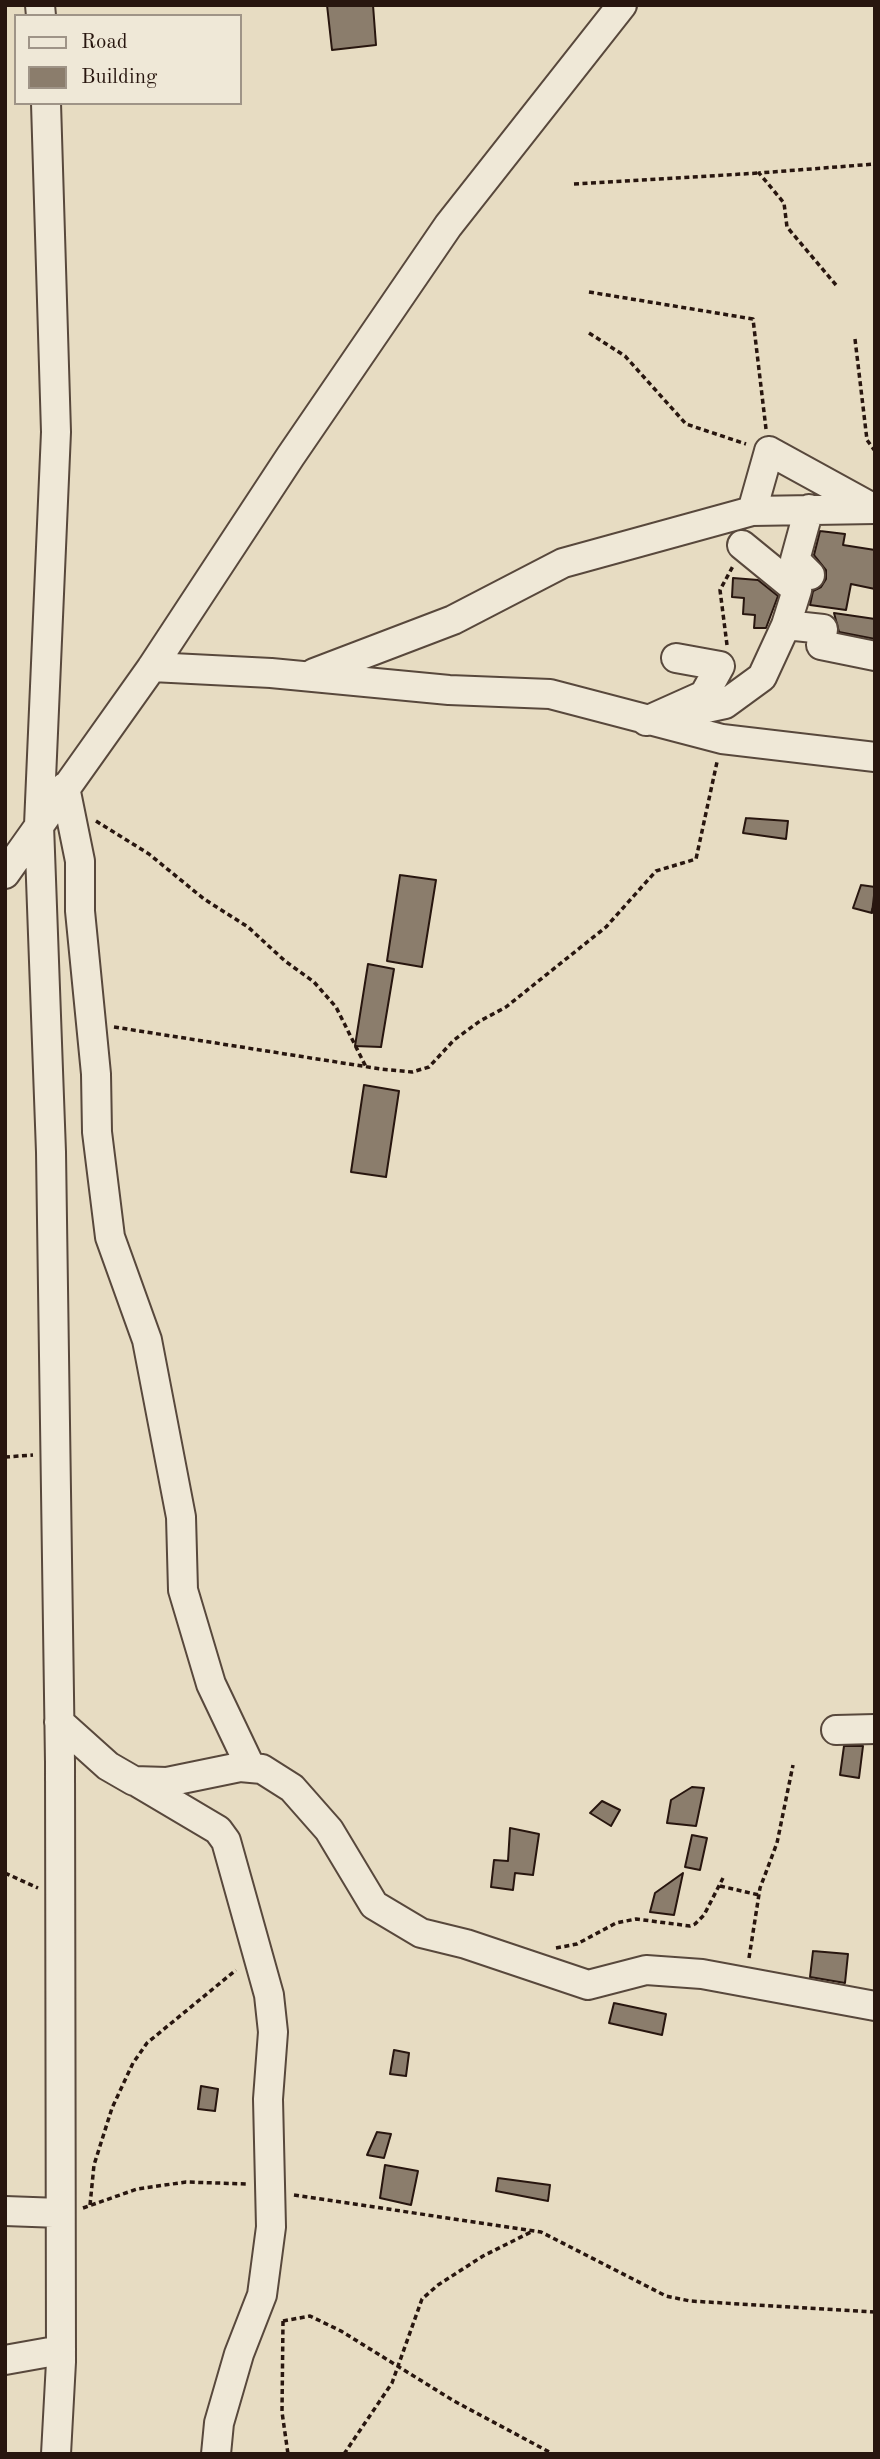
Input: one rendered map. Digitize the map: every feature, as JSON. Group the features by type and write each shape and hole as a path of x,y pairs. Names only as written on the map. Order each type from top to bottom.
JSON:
{"street":[{"path":"5,874 39,825 67,796 290,457 448,226 622,5"},
{"path":"46,105 55,432 39,825 51,1165 59,1722 61,2350 56,2454"},
{"path":"752,511 769,451 874,501"},
{"path":"308,675 453,620 563,563 752,511 809,509 874,501"},
{"path":"809,509 795,560 810,575"},
{"path":"646,721 725,704 762,677 786,625 797,590 742,545"},
{"path":"786,625 823,629 821,645 875,656"},
{"path":"646,721 704,695 720,666 676,658"},
{"path":"152,667 308,675 449,690 550,694 722,739 875,757"},
{"path":"67,796 80,861 80,911 92,1024 97,1132 110,1237 147,1339 181,1517 183,1590 211,1684 251,1768"},
{"path":"59,1722 108,1766 218,1830 226,1840 269,1995 273,2032 269,2185 271,2227 262,2295 235,2366 219,2423 216,2454"},
{"path":"836,1730 875,1729"},
{"path":"134,1781 167,1782 240,1767 262,1769 292,1788 329,1830 374,1905 421,1933 466,1944 588,1985 646,1970 702,1974 875,2006"},
{"path":"5,2211 60,2213"},
{"path":"5,2360 61,2350"}],"path":[{"path":"574,184 875,164"},
{"path":"759,173 784,203 787,227 836,285"},
{"path":"589,292 753,318 769,451 685,424 625,356 589,332"},
{"path":"855,338 867,440 875,451"},
{"path":"720,666 727,650 720,590 742,545"},
{"path":"92,1024 366,1067 412,1072 429,1067 454,1040 480,1021 506,1007 606,928 656,871 696,859 722,739"},
{"path":"67,796 149,853 204,899 248,927 285,961 314,982 336,1007 366,1067"},
{"path":"872,912 875,902"},
{"path":"745,1981 759,1895 777,1843 793,1765"},
{"path":"5,1873 60,1899"},
{"path":"544,1948 577,1944 616,1923 636,1919 690,1927 704,1915 723,1878"},
{"path":"719,1885 759,1895"},
{"path":"90,2206 94,2165 112,2108 132,2063 148,2043 257,1953"},
{"path":"60,2213 90,2206 137,2189 186,2182 269,2185 299,2197 533,2231 558,2239 666,2296 690,2301 875,2312"},
{"path":"344,2454 374,2414 392,2384 422,2298 438,2284 483,2256 533,2231"},
{"path":"281,2314 284,2321 282,2412 288,2454"},
{"path":"284,2321 310,2316 341,2331 398,2367 553,2454"}],"building":[{"path":"327,5 373,5 376,45 332,50"},
{"path":"820,531 845,534 843,545 875,550 875,589 851,584 846,610 810,605 813,591 821,587 826,579 826,570 814,555"},
{"path":"733,578 758,580 778,596 766,628 754,628 755,615 743,614 744,598 732,597"},
{"path":"834,613 875,619 875,639 839,632"},
{"path":"746,818 788,821 786,839 743,833"},
{"path":"400,875 436,880 422,967 387,961"},
{"path":"861,885 875,887 872,913 853,908"},
{"path":"368,964 394,969 381,1047 355,1046"},
{"path":"364,1085 399,1091 386,1177 351,1172"},
{"path":"844,1746 863,1746 859,1778 840,1775"},
{"path":"692,1787 704,1788 696,1826 667,1823 671,1800"},
{"path":"602,1801 620,1810 611,1826 590,1813"},
{"path":"510,1828 539,1834 533,1875 515,1873 513,1890 491,1887 494,1860 508,1861"},
{"path":"692,1835 707,1838 700,1870 685,1867"},
{"path":"683,1873 674,1915 650,1912 655,1893"},
{"path":"813,1951 848,1954 845,1983 810,1977"},
{"path":"614,2003 666,2014 662,2035 609,2023"},
{"path":"394,2050 409,2053 406,2076 390,2074"},
{"path":"201,2086 218,2089 215,2111 198,2109"},
{"path":"377,2132 391,2134 384,2158 367,2155"},
{"path":"385,2165 418,2171 411,2205 380,2198"},
{"path":"498,2178 550,2185 548,2201 496,2191"}]}
